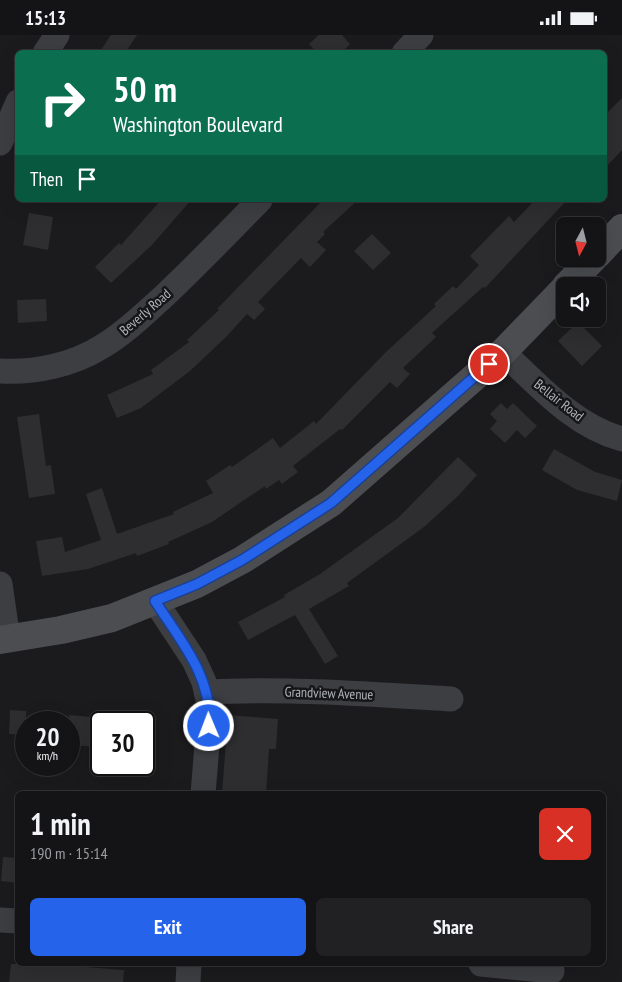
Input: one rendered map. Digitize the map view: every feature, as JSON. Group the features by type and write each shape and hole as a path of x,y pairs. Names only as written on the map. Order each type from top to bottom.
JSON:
{"street":[{"path":"47,50 57,35"},
{"path":"407,50 421,35"},
{"path":"0,143 15,109"},
{"name":"Beverly Road","path":"0,371 12,372 51,367 79,358 102,347 132,326 188,274 258,202"},
{"path":"606,245 622,228"},
{"path":"576,277 585,267"},
{"path":"0,584 4,639 61,630 112,618 197,584 242,560 331,503 503,352 556,297"},
{"name":"Bellair Road","path":"503,352 551,397 566,408 611,436 622,439"},
{"path":"155,601 194,661 204,682 210,709 203,791"},
{"name":"Grandview Avenue","path":"206,692 252,690 331,691 451,699"},
{"path":"0,919 15,921"},
{"path":"188,982 189,966"},
{"path":"501,966 552,971"}],"building":[{"path":"111,35 137,35 127,50 101,50"},
{"path":"319,35 342,35 350,44 344,50 314,50 309,44"},
{"path":"622,98 622,150 607,166 607,113"},
{"path":"159,202 189,202 152,245 111,283 95,267 119,243 121,245"},
{"path":"321,202 356,202 323,232 325,234 317,242 326,250 310,267 301,258 258,302 265,309 254,320 247,314 190,371 141,408 117,418 107,395 153,374 151,370 189,342 187,340 219,310 217,309"},
{"path":"533,202 565,202 485,288 483,287 432,333 436,337 403,368 410,374 397,388 390,382 342,430 340,429 293,466 298,472 282,484 279,480 266,489 265,486 212,522 168,542 169,544 137,556 136,553 88,569 42,576 36,541 62,537 65,552 101,540 86,494 102,488 117,534 174,514 173,512 213,493 206,481 230,465 232,467 273,438 280,448 314,421 316,424 386,352 436,306 434,304 453,286 456,289 479,265 470,256 509,216 514,222"},
{"path":"29,213 53,217 48,250 23,245"},
{"path":"372,234 391,253 373,270 354,251"},
{"path":"46,299 47,321 18,323 17,300"},
{"path":"573,327 583,327 602,346 582,366 558,341"},
{"path":"501,403 507,409 513,403 537,426 525,438 517,430 505,443 490,429 497,421 490,414"},
{"path":"39,414 46,466 51,465 55,494 29,498 17,417"},
{"path":"554,449 595,472 622,480 617,501 577,490 542,470"},
{"path":"458,457 477,475 458,496 424,527 347,583 349,586 309,609 338,656 325,664 295,615 248,640 238,622 285,597 284,595 320,574 398,518"},
{"path":"10,710 26,711 15,711 15,734 9,734"},
{"path":"228,715 278,719 276,749 269,749 266,791 222,791"},
{"path":"80,716 90,717 90,746 80,746"},
{"path":"3,857 15,858 15,883 1,881"},
{"path":"11,964 15,964 15,966 71,966 124,970 123,982 9,982"}],"route":[{"path":"209,726 210,709 204,682 194,661 155,601 197,584 242,560 331,503 489,364"}]}
